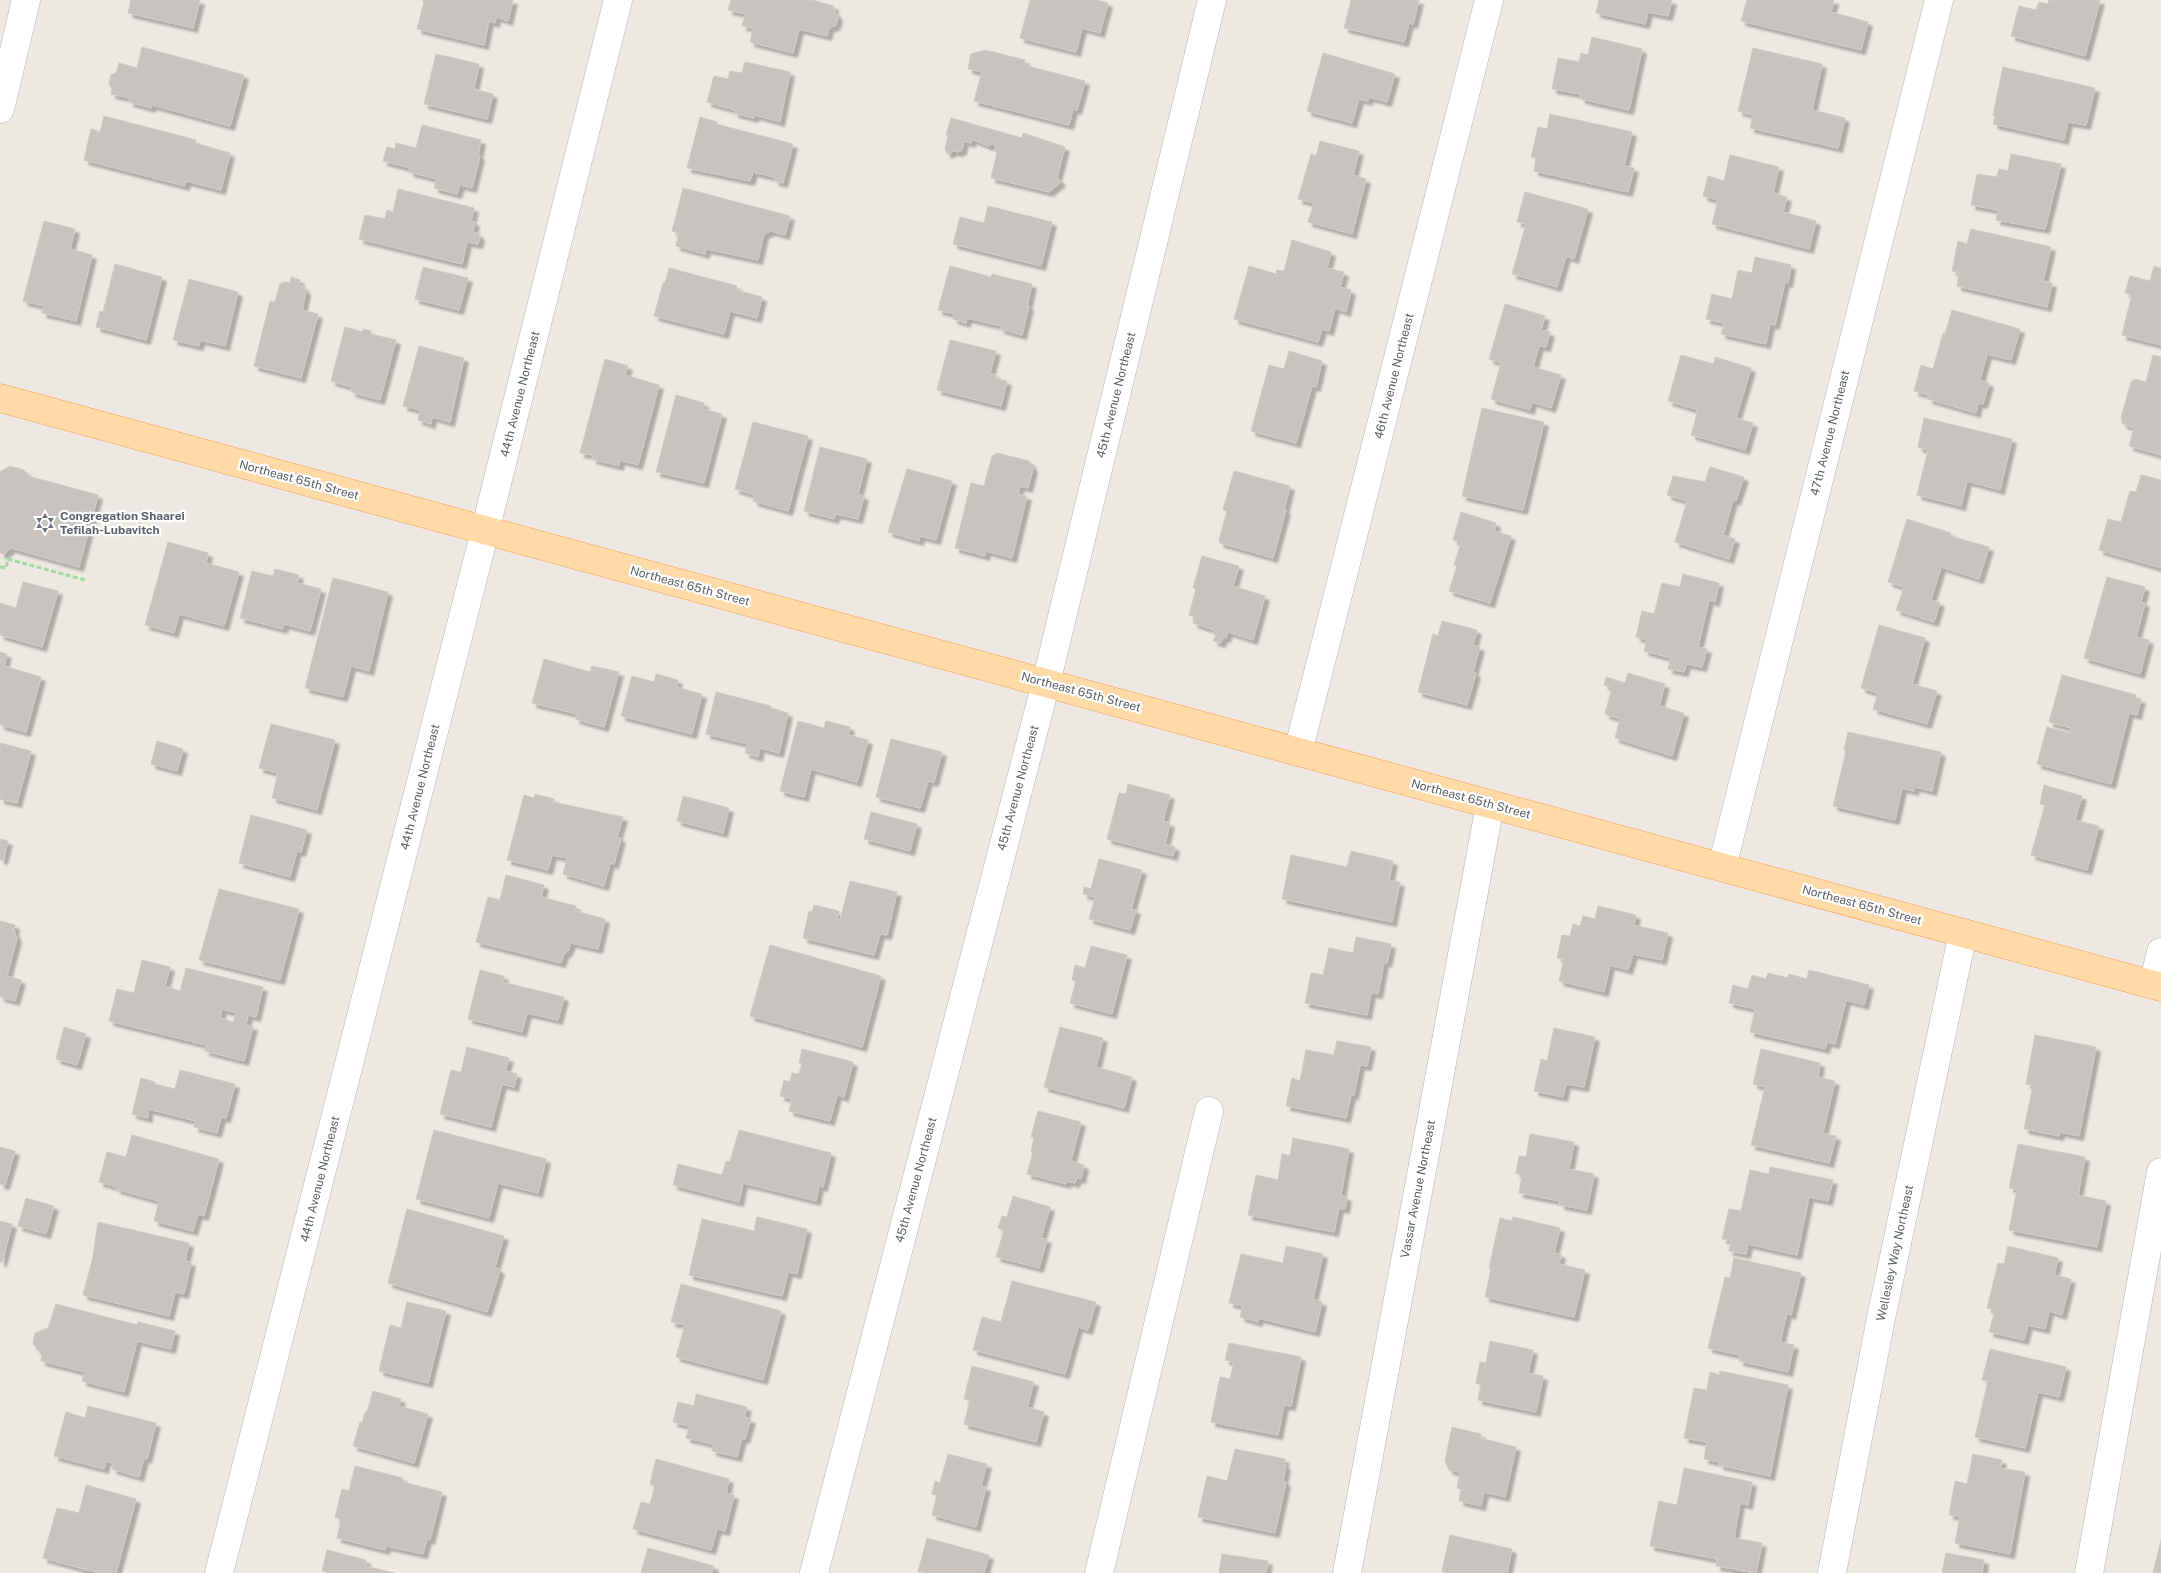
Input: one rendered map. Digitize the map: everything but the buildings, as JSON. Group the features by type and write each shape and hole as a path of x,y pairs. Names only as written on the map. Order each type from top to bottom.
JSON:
{"main road":[{"name":"Northeast 65th Street","path":"0,398 2157,986"}],"street":[{"path":"0,108 26,0"},
{"name":"44th Avenue Northeast","path":"219,1573 485,531 618,0"},
{"name":"45th Avenue Northeast","path":"814,1573 1046,683 1212,0"},
{"name":"46th Avenue Northeast","path":"1298,752 1489,0"},
{"name":"47th Avenue Northeast","path":"1722,867 1939,0"},
{"name":"Vassar Avenue Northeast","path":"1347,1573 1490,805"},
{"name":"Wellesley Way Northeast","path":"1832,1573 1881,1318 1963,934"},
{"path":"2157,986 2161,952"},
{"path":"1099,1573 1209,1111"},
{"path":"2088,1573 2161,1172"}],"path":[{"path":"0,566 6,568 8,560 85,580"}],"place":[{"name":"Congregation Shaarei Tefilah-Lubavitch","path":"45,523"}]}
